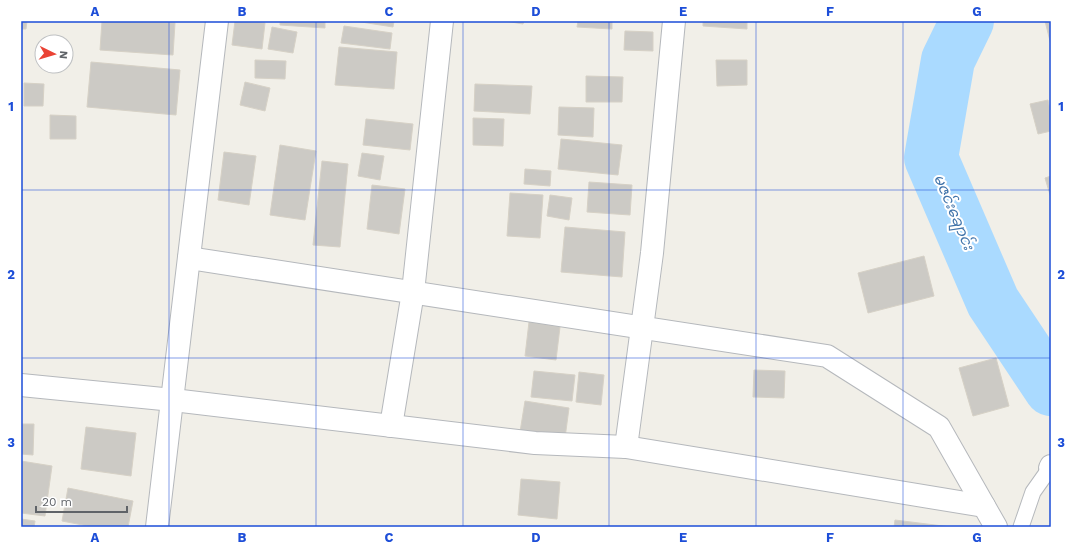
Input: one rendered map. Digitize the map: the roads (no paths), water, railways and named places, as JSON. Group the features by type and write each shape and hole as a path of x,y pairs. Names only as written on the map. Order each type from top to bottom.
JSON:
{"street":[{"path":"158,527 217,21"},
{"path":"391,426 413,292 442,21"},
{"path":"626,447 652,253 674,21"},
{"path":"189,258 827,356 939,427 996,527"},
{"path":"21,385 172,400 535,443 626,447 984,506"}],"lane":[{"path":"1021,527 1033,492 1050,467"}],"waterway":[{"name":"မဇင်းချောင်း","path":"967,21 948,60 931,158 993,302 1051,389"}]}
